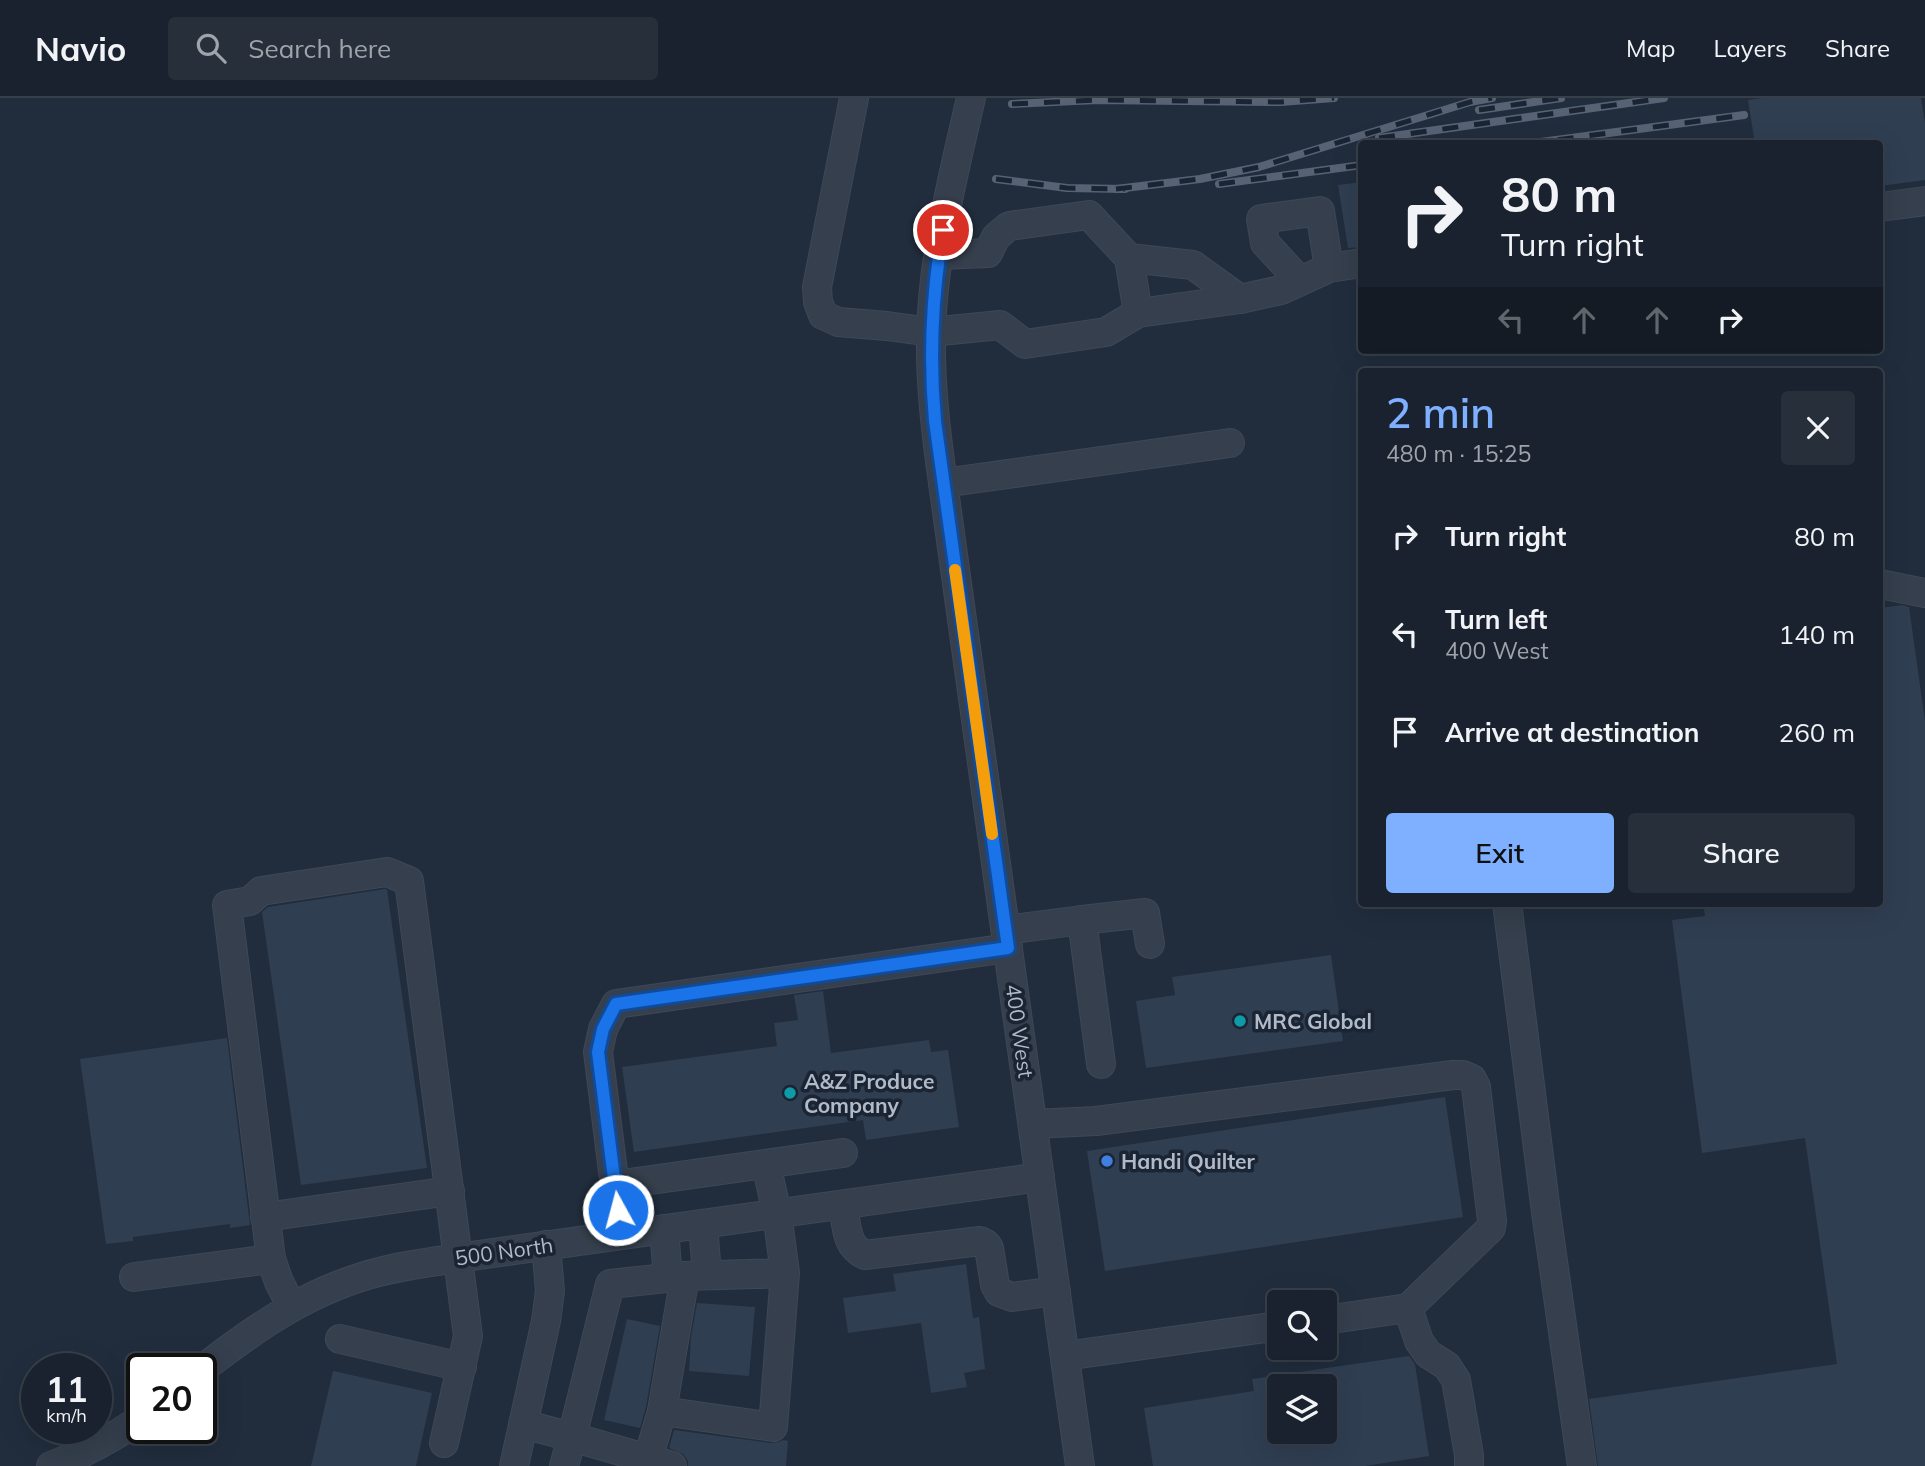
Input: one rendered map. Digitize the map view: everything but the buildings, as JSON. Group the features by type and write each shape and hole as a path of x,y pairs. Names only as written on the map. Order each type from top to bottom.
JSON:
{"street":[{"path":"854,98 817,287 817,302 823,314 838,322 931,332 1000,325 1025,344 1106,332 1138,313 1240,299 1281,290 1329,268 1358,264"},
{"name":"400 West","path":"971,98 947,205 939,255 931,332 932,391 1080,1466"},
{"path":"1883,207 1925,201"},
{"path":"1300,281 1265,243 1261,219 1320,211 1329,268"},
{"path":"939,255 988,253 996,237 1009,226 1088,215 1129,258 1138,313"},
{"path":"1129,258 1193,265 1240,299"},
{"path":"943,483 1230,443"},
{"path":"1883,585 1925,593"},
{"path":"292,1307 271,1259 227,905 250,901 261,891 387,872 409,881 468,1336 444,1443"},
{"path":"1508,907 1546,1212 1582,1466"},
{"path":"621,1235 598,1052 603,1029 616,1004 1007,939 1082,920 1145,913 1150,944"},
{"path":"1082,920 1101,1064"},
{"path":"1032,1124 1096,1121 1453,1075 1472,1079 1476,1087 1491,1228 1408,1308 1337,1318"},
{"path":"615,1185 843,1153"},
{"path":"662,1411 773,1427 785,1273 777,1213 766,1164"},
{"name":"500 North","path":"217,1358 252,1331 292,1307 321,1292 382,1271 546,1245 1040,1177"},
{"path":"265,1217 450,1191"},
{"path":"843,1205 850,1241 856,1251 865,1255 980,1241 989,1248 995,1285 999,1292 1012,1297 1056,1291"},
{"path":"523,1424 660,1463 662,1411 687,1277 703,1224"},
{"path":"664,1229 687,1277"},
{"path":"514,1466 548,1313 550,1277 546,1245"},
{"path":"134,1277 271,1259"},
{"path":"564,1466 610,1284 687,1277 785,1273"},
{"path":"1408,1308 1419,1341 1428,1354 1447,1366 1455,1380 1469,1466"},
{"path":"1065,1356 1267,1328"},
{"path":"340,1339 462,1367"},
{"path":"51,1466 71,1459 126,1430"}],"railway":[{"path":"1012,104 1097,100 1280,102 1334,98"},
{"path":"1116,189 1200,179 1259,167 1470,102 1492,98"},
{"path":"1479,110 1561,98"},
{"path":"1379,138 1664,98"},
{"path":"1556,140 1744,115"},
{"path":"1219,184 1358,166"},
{"path":"996,179 1067,188 1125,189"}],"slow traffic":[{"path":"955,570 992,834"}],"place":[{"name":"MRC Global","path":"1240,1021"},
{"name":"A&Z Produce Company","path":"790,1093"},
{"name":"Handi Quilter","path":"1107,1161"}],"route":[{"path":"618,1210 598,1052 603,1029 616,1004 1008,948 932,391 933,299 943,230"}]}
